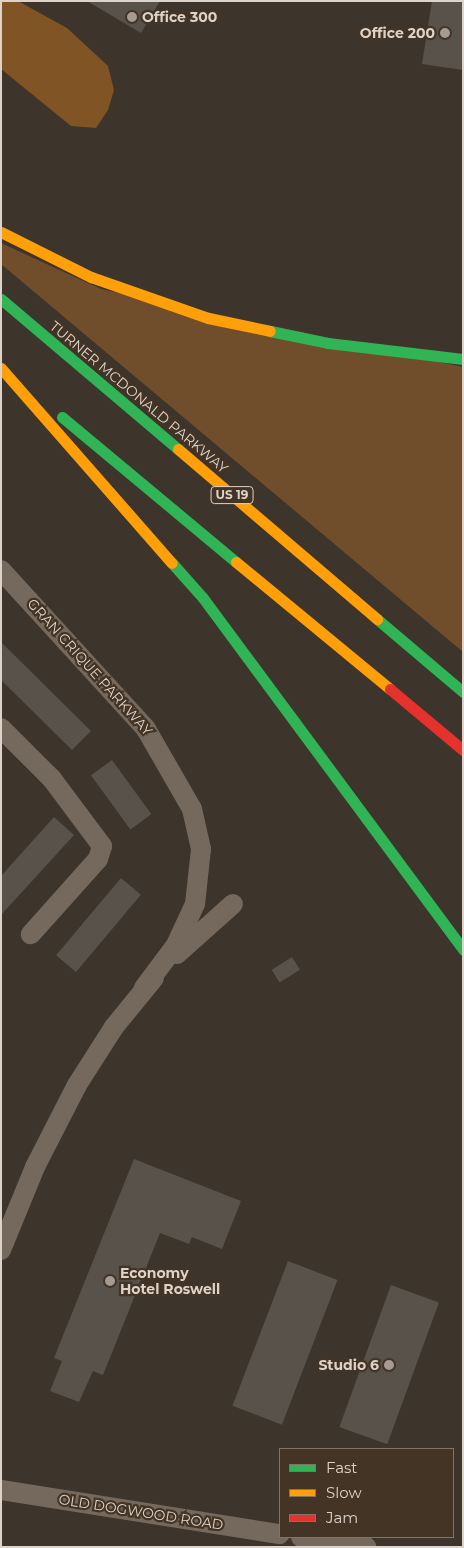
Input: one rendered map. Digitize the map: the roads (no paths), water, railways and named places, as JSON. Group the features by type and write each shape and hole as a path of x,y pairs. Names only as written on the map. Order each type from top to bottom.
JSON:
{"highway":[{"path":"1,232 91,277 208,318 320,341 463,359"},
{"name":"TURNER MCDONALD PARKWAY","path":"1,299 463,692"},
{"path":"1,367 463,750"},
{"path":"1,367 203,598 463,950"}],"street":[{"name":"GRAN CRIQUE PARKWAY","path":"1,570 146,729 192,809 201,849 195,904 176,945 144,988"},
{"path":"1,728 52,779 102,846 98,859 31,934"},
{"path":"1,1250 67,1103 144,988 233,904"},
{"name":"OLD DOGWOOD ROAD","path":"1,1490 279,1534"},
{"path":"308,1538 366,1547"}],"place":[{"name":"Office 300","path":"132,17"},
{"name":"Office 200","path":"445,33"},
{"name":"Economy Hotel Roswell","path":"110,1281"},
{"name":"Studio 6","path":"389,1365"}]}
